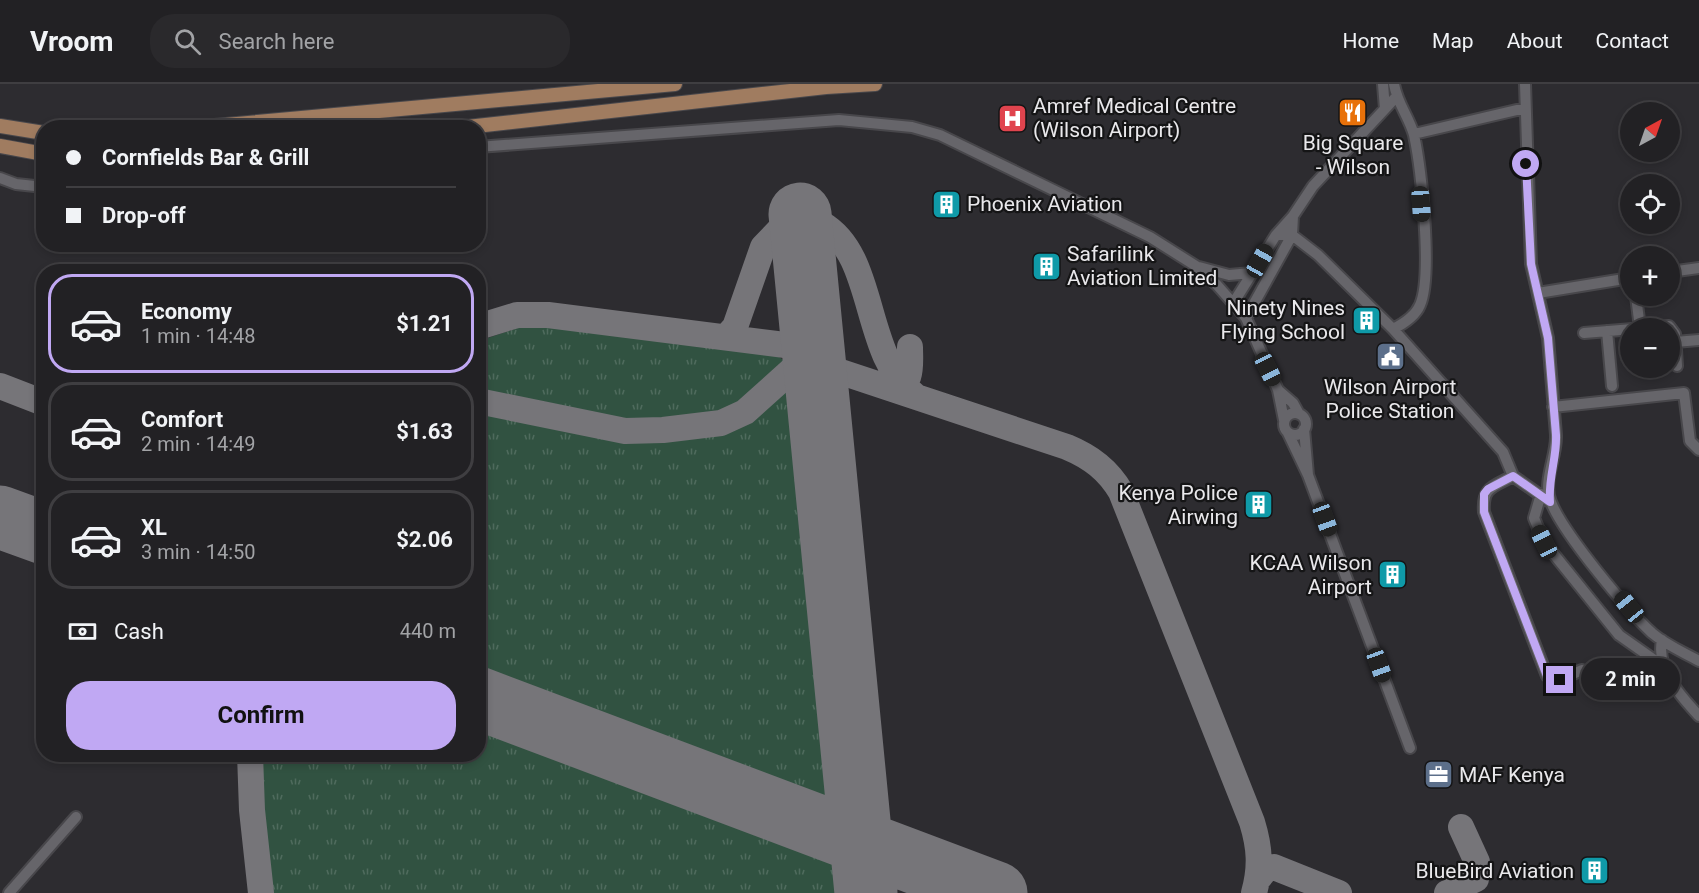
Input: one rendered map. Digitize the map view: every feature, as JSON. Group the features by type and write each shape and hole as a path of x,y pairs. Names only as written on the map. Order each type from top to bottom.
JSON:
{"main road":[{"path":"279,120 672,84"},
{"path":"486,125 676,103 875,84"},
{"path":"0,126 36,132"},
{"path":"0,146 36,153"}],"street":[{"path":"672,84 676,103"},
{"path":"1383,84 1385,109"},
{"path":"1393,329 1409,319 1419,308 1425,283 1422,214 1414,134 1396,97 1394,84"},
{"path":"1525,84 1531,264 1548,338 1557,450 1550,477 1550,502"},
{"path":"1233,302 1276,235 1293,216 1313,186 1396,97"},
{"path":"1414,134 1525,108"},
{"path":"486,146 839,120 912,127 940,135 1089,207 1150,237 1196,266 1246,318 1278,390 1284,427 1308,475 1410,748"},
{"path":"0,178 16,184 36,186"},
{"path":"1246,318 1292,235 1293,216"},
{"path":"1276,235 1292,235 1318,255 1393,329 1503,452 1513,476 1550,502 1578,545 1638,618 1662,640 1699,661"},
{"path":"1196,266 1229,275 1252,273"},
{"path":"1680,271 1699,268"},
{"path":"1538,293 1620,280"},
{"path":"1584,333 1620,329"},
{"path":"1607,331 1612,386"},
{"path":"1680,342 1699,340"},
{"path":"1278,390 1293,402 1299,414 1305,419 1308,475"},
{"path":"1553,407 1684,393 1690,441 1699,450"},
{"path":"1284,420 1292,413 1299,414"},
{"path":"1288,433 1295,435 1304,429"},
{"path":"1513,476 1488,489 1484,494 1484,512 1547,676 1555,682 1582,670"},
{"path":"1541,494 1534,518 1544,542 1619,634 1663,666 1674,686 1699,716"},
{"path":"1662,640 1663,666"},
{"path":"9,893 76,817"}],"green space":[{"path":"526,325 749,349 776,355 790,367 794,374 831,794 821,807 486,682 486,339"},
{"path":"486,723 835,860 839,893 270,893 263,852 262,762 486,762"}],"taxiway":[{"path":"726,337 735,327 763,247 785,224"},
{"path":"822,224 840,239 852,258 862,281 885,355 897,376 913,394"},
{"path":"486,325 517,315 548,315 793,346 804,359 817,392"},
{"path":"891,387 898,386 907,379 910,367 910,347"},
{"path":"486,403 625,431 663,430 721,423 745,412 804,359"},
{"path":"817,392 827,375 838,371 1067,447 1084,455 1105,471 1121,492 1252,822 1259,858 1254,893"},
{"path":"0,386 36,400"},
{"path":"250,762 252,810 261,893"},
{"path":"1447,893 1476,879 1477,862 1461,827"},
{"path":"1258,879 1267,868 1274,867 1339,893"}],"runway":[{"path":"800,214 866,893"},
{"path":"0,517 36,530"},
{"path":"486,701 996,893"}],"place":[{"name":"Big Square - Wilson","path":"1353,112"},
{"name":"Amref Medical Centre (Wilson Airport)","path":"1012,118"},
{"name":"Phoenix Aviation","path":"946,204"},
{"name":"Safarilink Aviation Limited","path":"1046,266"},
{"name":"Ninety Nines Flying School","path":"1366,320"},
{"name":"Wilson Airport Police Station","path":"1390,356"},
{"name":"Kenya Police Airwing","path":"1259,505"},
{"name":"KCAA Wilson Airport","path":"1393,575"},
{"name":"MAF Kenya","path":"1438,775"},
{"name":"BlueBird Aviation","path":"1595,871"}],"route":[{"path":"1526,164 1531,264 1548,338 1557,450 1551,467 1550,502 1513,476 1488,489 1483,501 1484,512 1547,676 1553,682 1560,680"}]}
